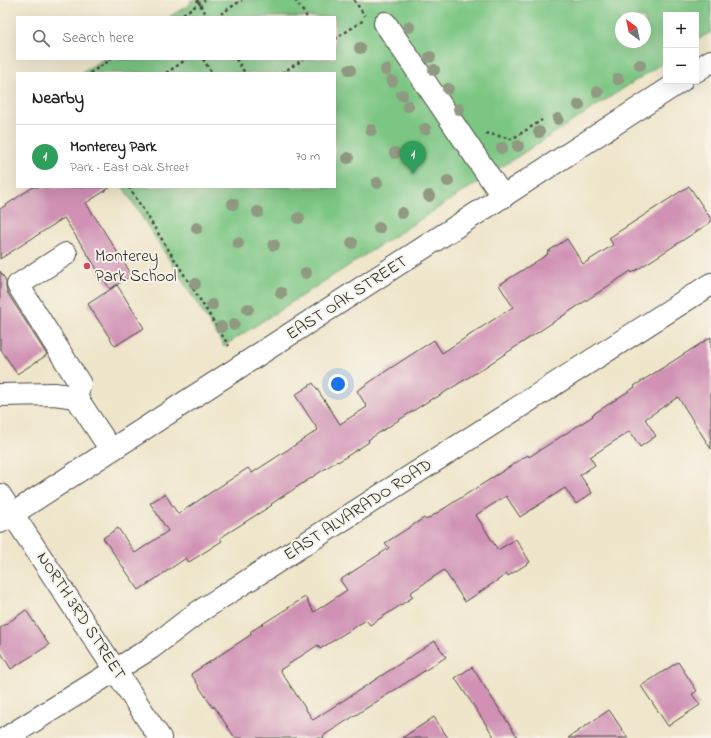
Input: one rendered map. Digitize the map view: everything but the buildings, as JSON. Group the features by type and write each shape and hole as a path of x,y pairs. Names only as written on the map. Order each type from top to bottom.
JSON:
{"street":[{"path":"385,23 502,197"},
{"path":"699,69 711,61"},
{"name":"EAST OAK STREET","path":"6,518 676,84"},
{"path":"66,254 18,285 80,384 76,397"},
{"name":"EAST ALVARADO ROAD","path":"6,738 151,648 197,613 711,284"},
{"path":"0,395 54,394 76,397 111,450"},
{"name":"NORTH 3RD STREET","path":"0,495 6,518 116,669 160,738"}],"path":[{"path":"197,0 207,16"},
{"path":"180,16 205,0"},
{"path":"218,16 242,0"},
{"path":"295,0 305,16"},
{"path":"336,38 366,19 354,0"},
{"path":"92,72 110,60"},
{"path":"168,72 186,60"},
{"path":"204,60 211,72"},
{"path":"237,60 244,72"},
{"path":"284,72 302,60"},
{"path":"480,132 512,139 542,120"},
{"path":"130,188 229,346"}],"green space":[{"path":"190,0 711,0 711,32 699,39 699,12 663,12 663,63 224,346 124,188 336,188 336,72 84,72 102,60 336,60 336,16 171,16 192,3"}],"place":[{"name":"Monterey Park","path":"413,174"},
{"name":"Monterey Park School","path":"87,266"}]}
